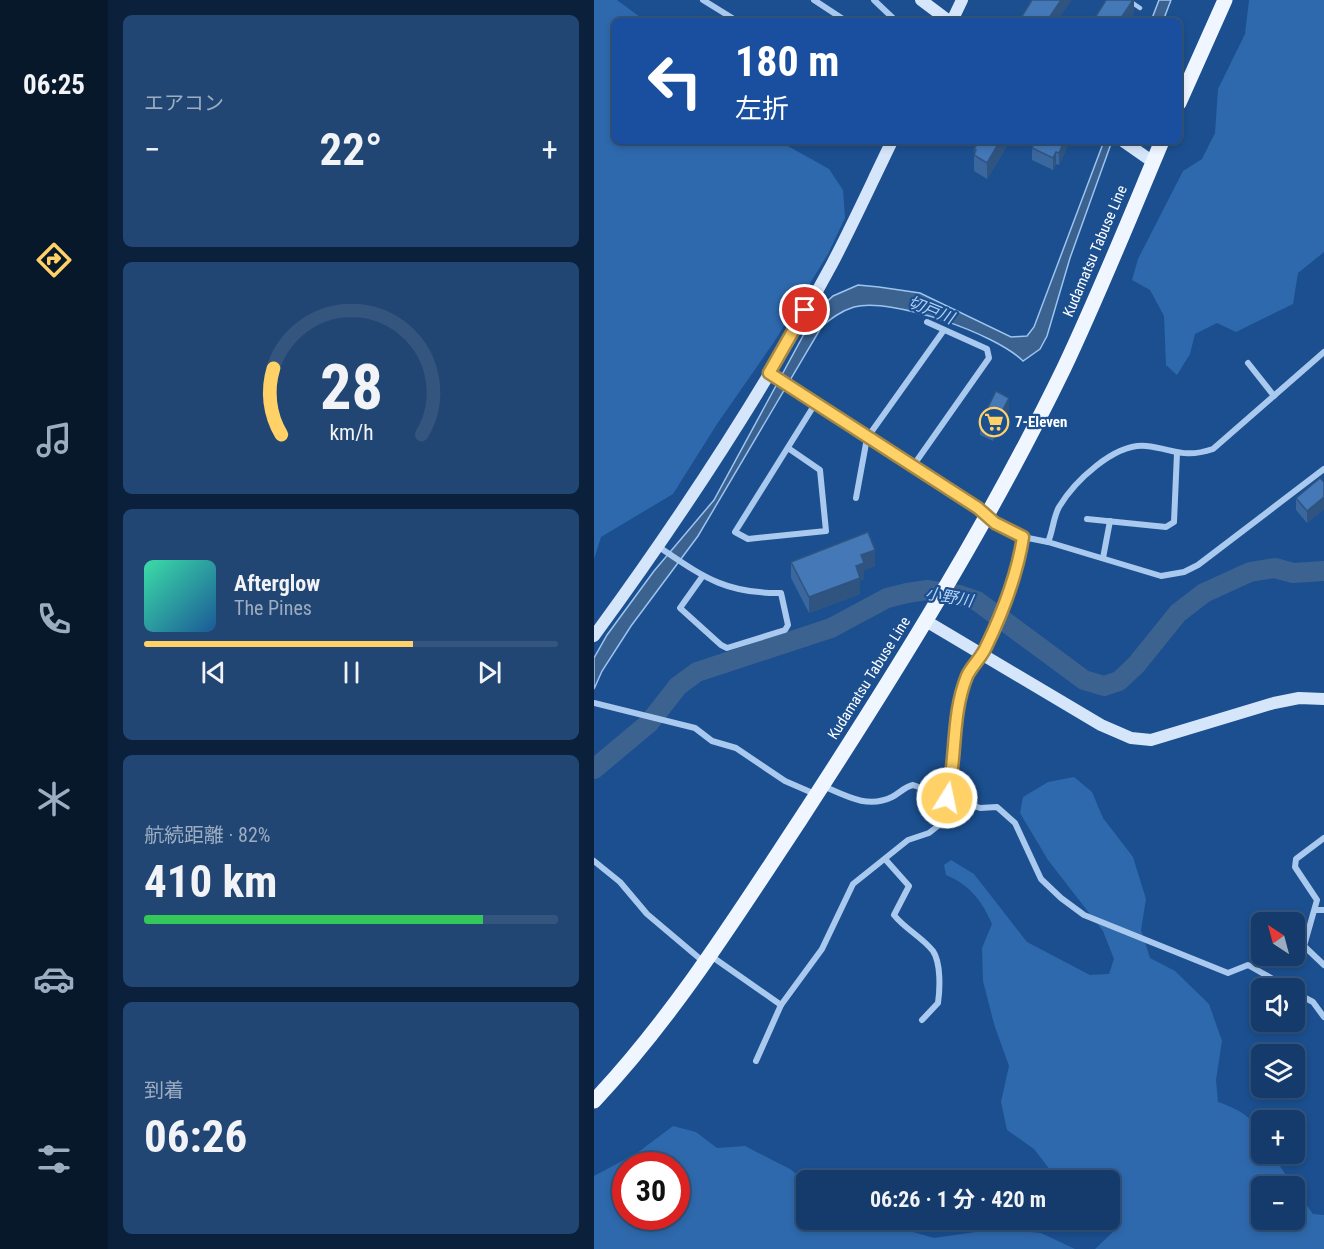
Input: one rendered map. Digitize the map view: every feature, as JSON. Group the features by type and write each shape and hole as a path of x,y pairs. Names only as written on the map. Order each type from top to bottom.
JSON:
{"main road":[{"path":"1182,96 1226,0"},
{"name":"Kudamatsu Tabuse Line","path":"594,1101 650,1037 708,960 819,790 951,579 1064,368 1161,144"}],"street":[{"path":"704,0 732,18"},
{"path":"814,0 841,18"},
{"path":"874,0 893,18"},
{"path":"921,0 946,18"},
{"path":"952,18 962,0"},
{"path":"594,636 663,550 772,375 832,264 891,144"},
{"path":"1127,144 1153,162"},
{"path":"913,466 989,358 987,349 927,322"},
{"path":"856,498 867,438 944,330"},
{"path":"1048,542 1058,508 1076,484 1114,454 1144,446 1195,455 1213,449 1324,352"},
{"path":"1248,363 1274,396"},
{"path":"772,375 1023,537 1048,542 1161,576 1184,572 1198,565 1324,469"},
{"path":"788,448 820,470 826,531 748,539 735,532 815,404"},
{"path":"1088,519 1166,527 1174,522 1178,453"},
{"path":"1103,558 1110,521"},
{"path":"756,1061 781,1005 822,949 853,884 908,840 928,833 939,825 952,779 952,748 967,676 982,654 1006,605 1023,537"},
{"path":"663,550 702,577 725,587 763,593 780,593 788,625 785,630 727,648 721,645 680,608 702,577"},
{"path":"926,621 1101,725 1131,738 1150,740 1299,698 1324,699"},
{"path":"594,703 663,718 695,728 712,741 736,748 785,782 856,801 869,802 892,797 906,786 913,785 980,808 997,807 1009,815 1015,823 1041,879 1060,898 1084,915 1228,973 1248,965 1271,978"},
{"path":"1324,838 1296,859 1295,867 1317,900 1304,946 1324,965"},
{"path":"885,858 909,886 894,915 904,927 933,951 936,958 939,1003 922,1020"},
{"path":"594,861 620,882 647,914 708,960 781,1005"},
{"path":"1315,910 1324,910"},
{"path":"1305,998 1312,1002 1324,1017"}],"lane":[{"path":"1128,0 1140,8"}],"shaded area":[{"path":"594,0 617,0 640,18 612,18 612,144 784,144 829,169 843,190 845,218 828,254 774,342 717,424 673,494 601,537 594,559"},
{"path":"1249,0 1324,0 1324,252 1298,273 1293,304 1236,332 1217,323 1195,334 1190,354 1177,375 1166,365 1164,316 1150,290 1132,280 1138,259 1183,171 1202,159 1215,133 1218,89 1245,34"},
{"path":"1074,777 1092,792 1103,818 1133,857 1146,899 1141,930 1150,958 1175,971 1209,1004 1222,1041 1216,1080 1218,1102 1237,1110 1251,1120 1251,1164 1279,1164 1286,1176 1251,1176 1251,1230 1305,1230 1305,1203 1313,1214 1324,1215 1324,1249 1095,1249 1115,1230 1120,1230 1120,1170 1050,1170 1034,1149 1007,1130 1001,1102 1009,1066 994,1024 983,981 982,948 992,924 974,895 962,884 946,875 944,865 951,860 974,874 1027,942 1090,975 1109,974 1114,959 1103,931 1048,860 1020,813 1023,797 1048,782"},
{"path":"673,1126 696,1132 717,1148 745,1146 796,1174 796,1230 906,1230 934,1238 989,1230 1007,1230 1041,1233 1075,1249 594,1249 594,1176 612,1166 612,1230 690,1230 690,1152 638,1152"}],"water":[{"path":"1159,0 1171,0 1164,18 1152,18"},
{"name":"切戸川","path":"1103,144 1111,144 1070,258 1047,336 1040,349 1023,361 1010,351 968,329 893,307 871,305 854,307 829,320 822,326 698,536 631,626 602,671 594,689 594,658 607,635 654,571 714,500 816,312 833,296 858,285 920,293 1011,337 1027,336 1034,327"}],"building":[{"path":"1032,0 1061,0 1049,18 1021,18"},
{"path":"1106,0 1133,0 1121,18 1095,18"},
{"path":"977,144 998,144 987,163 974,155 976,150 974,149"},
{"path":"1034,144 1063,144 1059,153 1056,152 1053,158 1032,148"},
{"path":"996,391 1009,398 993,429 980,423"},
{"path":"1320,478 1324,482 1324,497 1307,511 1296,498"},
{"path":"868,532 875,550 861,555 864,563 856,566 860,578 809,597 791,562"}],"waterway":[{"name":"小野川","path":"594,769 649,723 678,686 697,672 831,628 887,598 927,590 959,595 977,601 1084,680 1104,686 1119,681 1136,665 1178,613 1204,593 1250,572 1275,568 1293,573 1324,571"}],"place":[{"name":"7-Eleven","path":"994,422"}],"route":[{"path":"805,310 769,373 978,508 995,523 1023,537 1006,605 992,629 985,648 967,676 952,748 952,779 947,798"}]}
